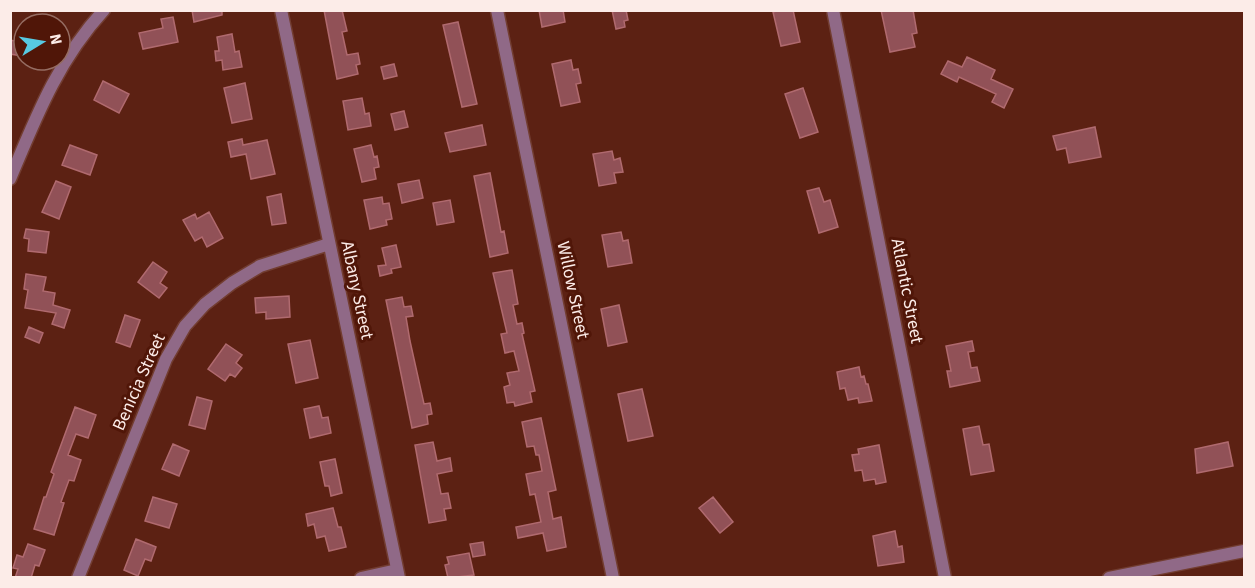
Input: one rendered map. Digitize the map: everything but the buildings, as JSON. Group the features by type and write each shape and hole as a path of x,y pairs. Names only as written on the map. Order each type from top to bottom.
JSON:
{"street":[{"path":"10,179 39,108 62,64 104,10"},
{"name":"Albany Street","path":"281,10 398,574"},
{"name":"Willow Street","path":"497,10 613,578"},
{"name":"Atlantic Street","path":"833,10 945,578"},
{"name":"Benicia Street","path":"78,578 166,359 185,326 205,304 232,283 260,266 329,244"},
{"path":"1109,578 1245,550"},
{"path":"361,578 398,574"}]}
